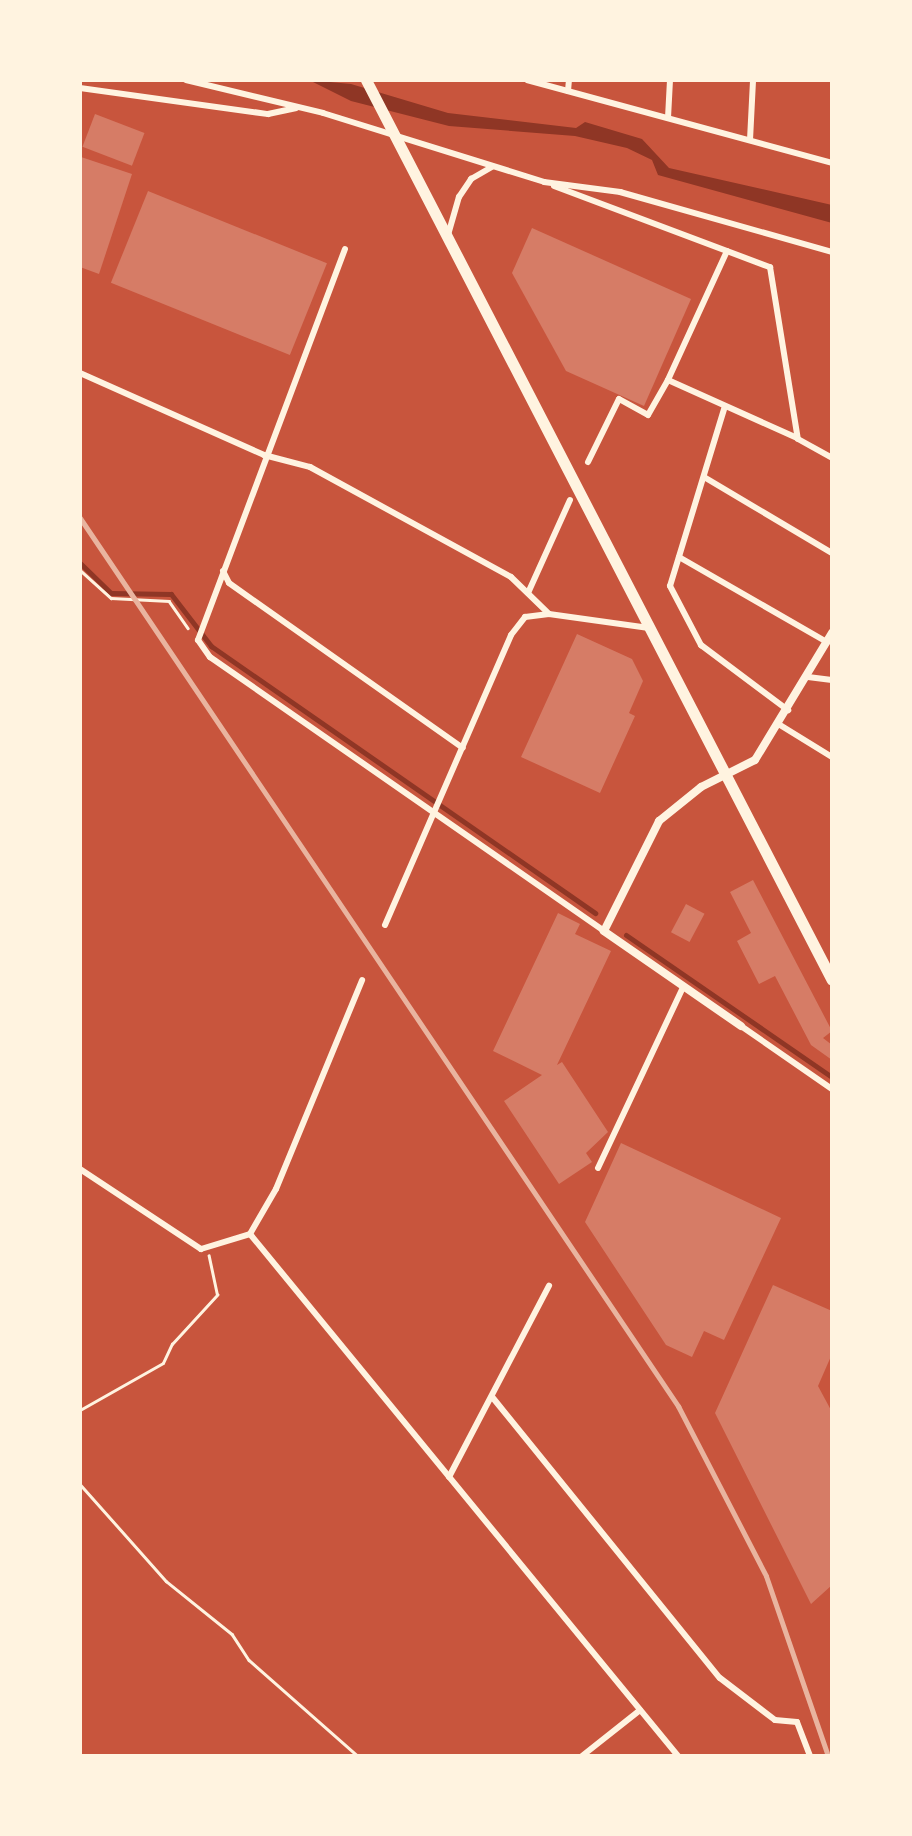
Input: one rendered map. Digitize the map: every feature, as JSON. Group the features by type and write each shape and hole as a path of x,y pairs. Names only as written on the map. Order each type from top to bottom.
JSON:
{"highway":[{"path":"366,80 655,629 832,980"}],"street":[{"path":"186,80 395,134 544,182 770,267 798,439"},
{"path":"527,80 832,163"},
{"path":"568,91 569,80"},
{"path":"668,118 670,80"},
{"path":"750,140 753,80"},
{"path":"80,88 268,114 302,107"},
{"path":"448,236 458,197 471,179 493,166"},
{"path":"544,182 620,192 832,252"},
{"path":"345,249 199,635 210,657 438,806 604,931 832,1089"},
{"path":"588,462 618,398 648,416 727,251"},
{"path":"80,373 264,455 310,467 511,577 549,614"},
{"path":"668,380 832,458"},
{"path":"725,406 670,586 702,645 789,710"},
{"path":"703,477 832,553"},
{"path":"528,593 570,500"},
{"path":"679,558 827,642"},
{"path":"223,570 229,584 462,748"},
{"path":"386,925 510,635 525,617 549,614 655,629"},
{"path":"604,931 658,822 725,774 754,760 780,725 832,633"},
{"path":"808,677 832,680"},
{"path":"780,725 832,757"},
{"path":"80,1169 208,1250 250,1234 276,1189 362,980"},
{"path":"598,1168 682,987"},
{"path":"250,1234 678,1756"},
{"path":"450,1478 549,1286"},
{"path":"493,1398 720,1678 776,1720 797,1722 810,1756"},
{"path":"582,1756 640,1710"}],"path":[{"path":"80,570 111,598 169,601 199,635"},
{"path":"80,1410 163,1364 172,1344 217,1295 208,1250"},
{"path":"80,1484 166,1581 232,1634 249,1660 358,1756"}],"shaded area":[{"path":"309,80 351,84 448,113 576,128 585,122 642,139 669,168 832,205 832,223 658,175 652,160 627,148 575,136 449,126 351,101"}],"building":[{"path":"95,114 144,133 132,166 82,147"},
{"path":"81,157 132,174 99,274 80,267"},
{"path":"148,191 327,263 290,355 111,283"},
{"path":"532,228 691,299 644,406 566,371 512,273"},
{"path":"577,634 632,659 643,681 629,713 635,716 600,793 521,757"},
{"path":"753,880 832,1031 823,1038 832,1045 832,1060 811,1045 775,976 759,984 737,941 751,933 730,892"},
{"path":"686,904 705,914 690,942 671,932"},
{"path":"558,913 580,924 575,934 611,951 557,1065 562,1062 608,1132 586,1153 592,1162 559,1184 504,1101 542,1075 493,1051"},
{"path":"621,1143 781,1218 724,1340 704,1331 692,1357 666,1345 585,1222"},
{"path":"773,1285 832,1311 832,1354 818,1386 832,1412 832,1585 811,1604 715,1413"}],"waterway":[{"path":"80,563 111,593 171,594 211,646 595,913"},
{"path":"626,935 832,1077"}],"railway":[{"path":"80,518 678,1406 766,1576 828,1756"}]}
